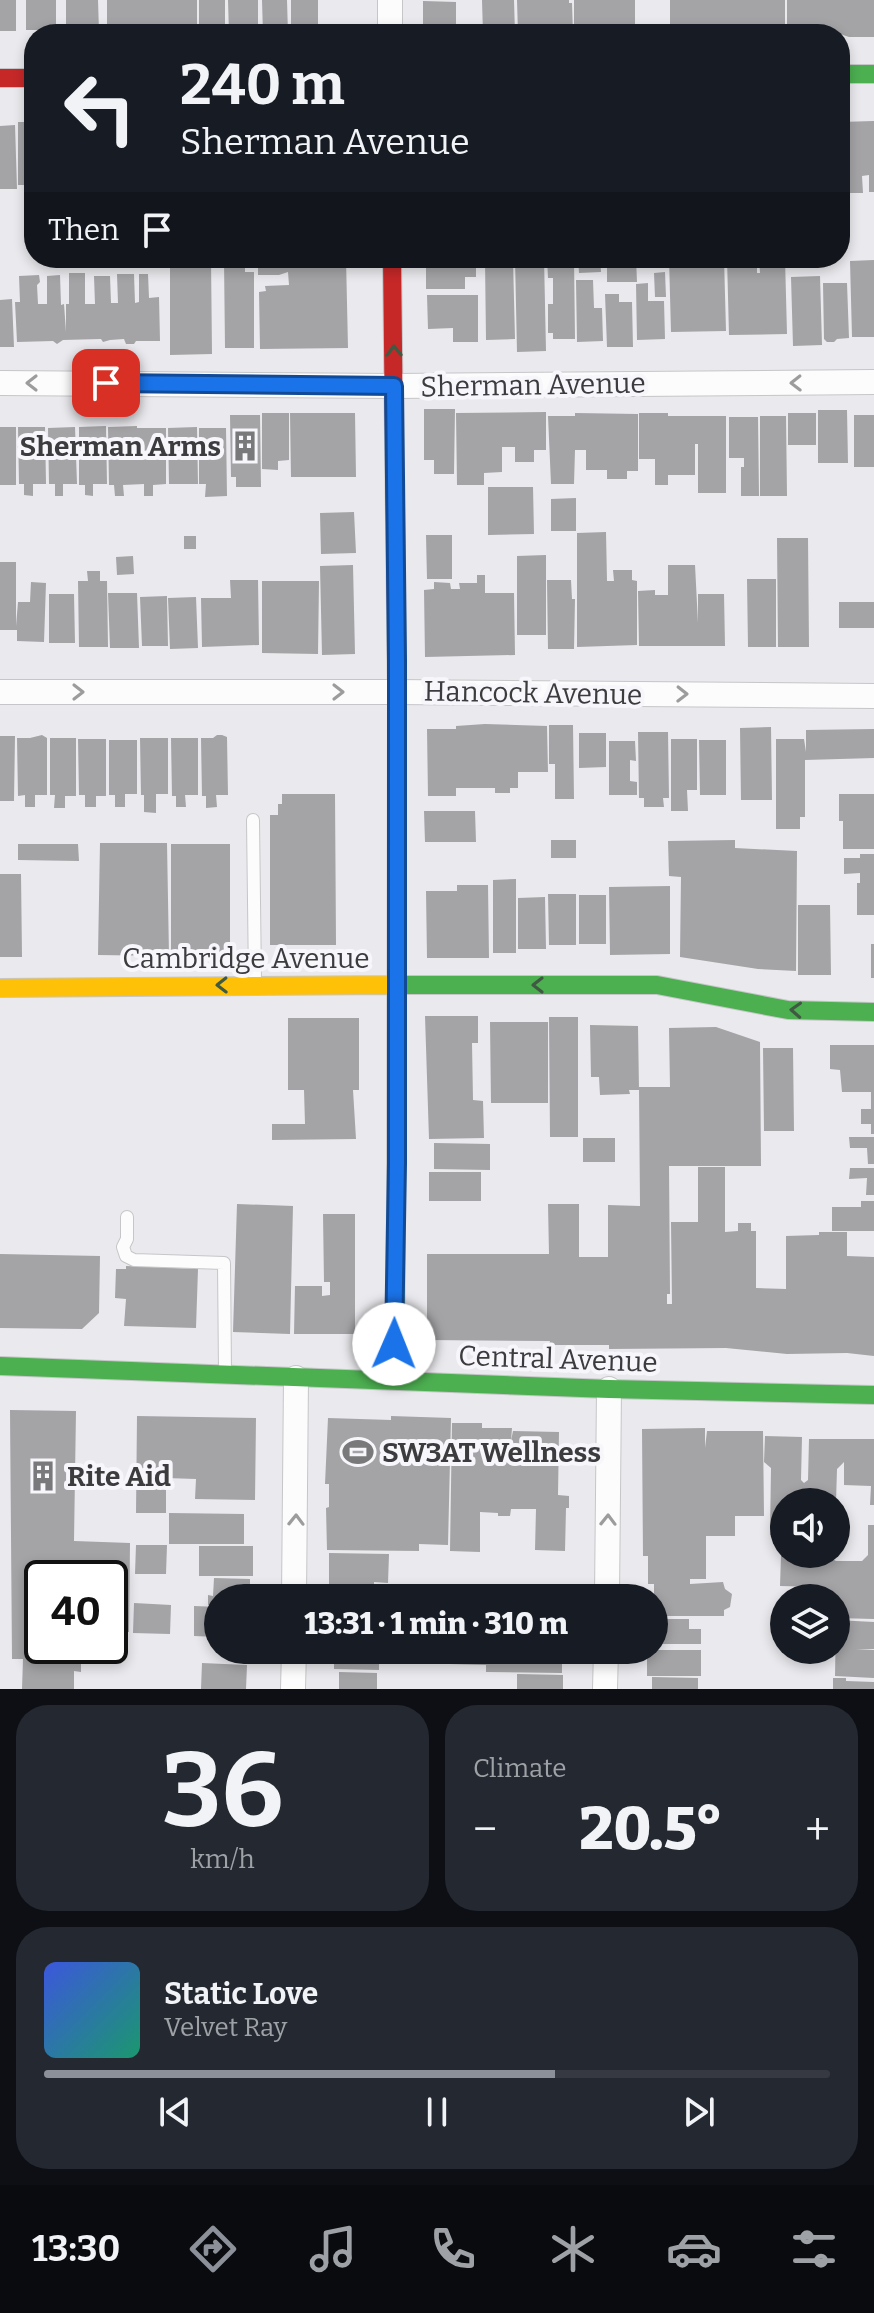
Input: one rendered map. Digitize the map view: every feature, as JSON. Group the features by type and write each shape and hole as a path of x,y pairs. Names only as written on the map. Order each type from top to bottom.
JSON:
{"street":[{"path":"390,0 390,24"},
{"path":"850,74 874,74"},
{"path":"0,78 24,78"},
{"path":"392,268 397,660 395,1381"},
{"name":"Sherman Avenue","path":"0,383 394,386 874,382"},
{"name":"Hancock Avenue","path":"0,692 874,696"},
{"name":"Cambridge Avenue","path":"0,988 657,985 788,1010 874,1012"},
{"name":"Central Avenue","path":"0,1366 609,1389 874,1395"},
{"path":"294,1584 296,1378"},
{"path":"607,1584 609,1389"},
{"path":"293,1689 294,1664"},
{"path":"605,1689 606,1664"}],"lane":[{"path":"253,820 255,985"},
{"path":"127,1217 127,1239 123,1247 126,1256 134,1260 224,1263 225,1375"}],"building":[{"path":"0,0 16,0 16,31 0,31"},
{"path":"26,0 56,0 56,24 26,24"},
{"path":"66,0 98,0 99,24 66,24"},
{"path":"107,0 197,0 197,24 107,24"},
{"path":"199,0 225,0 225,24 199,24"},
{"path":"228,0 258,0 258,24 229,24"},
{"path":"262,0 287,0 288,24 263,24"},
{"path":"291,0 318,0 318,24 291,24"},
{"path":"482,0 514,0 515,24 483,24"},
{"path":"517,0 569,0 572,3 573,24 518,24"},
{"path":"574,0 635,0 635,24 574,24"},
{"path":"670,0 785,0 785,24 670,24"},
{"path":"787,0 874,0 874,37 850,37 850,24 787,24"},
{"path":"423,1 456,2 456,24 423,24"},
{"path":"874,121 874,192 869,192 869,175 862,176 863,193 850,193 850,122"},
{"path":"18,122 24,122 24,185 18,185"},
{"path":"15,125 17,189 0,189 0,126"},
{"path":"874,260 874,337 852,337 850,261"},
{"path":"170,268 211,268 212,354 170,355"},
{"path":"224,268 245,268 245,272 254,272 254,348 225,348"},
{"path":"258,268 346,268 348,348 260,349 259,292 266,291 265,286 289,285 288,272 258,275"},
{"path":"426,268 476,268 476,277 465,277 465,289 426,289"},
{"path":"485,268 513,268 515,339 486,340"},
{"path":"515,268 544,268 546,351 517,352"},
{"path":"548,268 574,268 575,339 553,339 553,333 548,333 548,304 553,304 553,278 548,278"},
{"path":"579,268 601,268 601,272 579,273"},
{"path":"607,268 636,268 637,282 607,282"},
{"path":"669,268 724,268 726,331 671,332"},
{"path":"727,268 757,268 757,273 760,273 760,268 785,268 787,334 729,335"},
{"path":"665,272 666,297 655,297 654,273"},
{"path":"69,273 85,273 85,304 95,304 94,276 110,276 111,303 118,303 117,274 134,274 135,303 139,302 139,274 148,274 149,298 159,297 160,341 136,341 134,344 126,344 124,339 103,342 101,339 63,340 57,344 53,341 17,342 15,302 20,302 19,276 39,275 38,304 47,304 47,276 60,275 66,332"},
{"path":"820,276 822,345 793,346 791,277"},
{"path":"576,280 593,280 594,308 602,308 603,341 577,342"},
{"path":"648,283 648,301 664,301 665,339 637,340 636,284"},
{"path":"823,283 847,283 849,338 834,342 824,339"},
{"path":"605,294 619,294 619,302 632,302 633,347 607,347"},
{"path":"427,295 478,295 478,342 453,342 453,328 428,329"},
{"path":"12,299 14,347 0,347 0,300"},
{"path":"424,409 455,409 454,474 434,474 434,460 424,460"},
{"path":"818,410 847,410 848,463 818,463"},
{"path":"546,412 546,450 534,450 534,462 515,462 515,447 502,447 502,472 484,473 484,485 457,485 456,413"},
{"path":"262,413 289,413 289,460 278,461 278,470 262,469"},
{"path":"290,413 355,413 356,477 291,477"},
{"path":"575,413 638,414 638,471 627,471 627,479 607,479 607,470 586,470 586,450 575,450 574,484 551,484 548,416 575,416"},
{"path":"639,413 726,416 726,493 698,493 698,444 695,444 695,475 668,475 668,485 655,485 655,459 639,459"},
{"path":"788,413 816,413 816,445 788,445"},
{"name":"Sherman Arms","path":"230,415 260,415 261,487 236,487 236,477 231,477"},
{"path":"854,415 874,415 874,467 854,467"},
{"path":"760,416 786,416 787,496 760,496"},
{"path":"729,417 758,417 759,496 741,496 744,458 729,458"},
{"path":"106,426 107,484 93,484 93,496 85,495 85,485 79,485 79,427"},
{"path":"0,427 16,427 16,485 0,485"},
{"path":"18,427 45,427 46,484 33,484 33,496 24,495 24,484 19,484"},
{"path":"75,427 77,484 63,484 63,496 55,496 55,484 49,484 48,428"},
{"path":"108,427 166,428 166,484 153,485 153,496 144,496 144,484 123,485 124,496 115,496 114,485 109,485"},
{"path":"197,427 198,484 169,484 168,428"},
{"path":"199,428 226,428 227,496 205,497 206,484 199,484"},
{"path":"488,487 533,487 534,534 488,535"},
{"path":"576,498 576,531 551,531 551,499"},
{"path":"354,512 356,553 321,554 320,513"},
{"path":"606,532 607,581 614,581 613,570 632,570 632,580 637,581 637,645 577,647 577,533"},
{"path":"426,535 452,535 452,579 427,579"},
{"path":"184,536 196,536 196,549 184,549"},
{"path":"777,538 808,538 809,647 778,647"},
{"path":"546,555 546,635 517,635 517,556"},
{"path":"133,556 134,574 117,575 116,557"},
{"path":"0,562 16,562 16,626 18,602 30,602 31,582 46,583 44,642 17,641 17,630 0,630"},
{"path":"353,565 355,654 322,655 320,566"},
{"path":"668,565 695,565 698,623 698,594 724,594 725,646 639,646 638,591 655,590 655,595 668,595"},
{"path":"87,571 100,571 100,581 107,581 108,647 79,647 78,581 88,581"},
{"path":"477,575 485,575 485,593 514,593 515,655 425,657 424,590 434,589 434,582 450,583 451,589 460,589 459,583 477,583"},
{"path":"747,579 776,579 776,647 748,647"},
{"path":"230,580 258,580 259,645 202,647 201,598 231,598"},
{"path":"547,580 571,580 572,599 575,599 574,649 548,649"},
{"path":"262,581 319,581 318,654 262,653"},
{"path":"108,593 137,593 139,648 110,648"},
{"path":"49,594 74,594 75,643 49,643"},
{"path":"167,596 168,646 142,646 140,597"},
{"path":"196,597 198,648 170,649 168,598"},
{"path":"839,602 874,602 874,628 839,628"},
{"path":"549,725 573,725 574,799 555,799 555,764 549,764"},
{"path":"456,726 547,726 548,772 518,772 518,788 510,788 510,793 495,793 495,788 456,788 456,796 428,796 427,729 456,729"},
{"path":"771,727 772,800 741,800 740,728"},
{"path":"874,729 874,758 805,760 805,817 800,817 800,829 776,829 776,739 804,739 806,752 806,730"},
{"path":"638,732 668,732 669,798 663,798 664,807 644,807 644,798 639,798"},
{"path":"579,733 606,733 606,767 579,768"},
{"path":"42,735 47,738 47,795 35,795 35,807 25,807 25,795 18,796 17,738"},
{"path":"0,736 15,736 14,801 0,801"},
{"path":"227,737 228,795 216,795 217,807 206,808 206,796 202,796 201,738"},
{"path":"50,738 76,738 76,796 65,796 65,808 54,808 55,795 50,795"},
{"path":"140,738 168,738 168,794 156,794 156,813 144,812"},
{"path":"171,738 198,738 198,795 185,795 186,807 176,807 176,796 172,796"},
{"path":"78,739 106,739 106,796 96,796 96,807 85,807 85,795 79,795"},
{"path":"671,739 697,739 697,790 687,790 688,811 671,811"},
{"path":"109,740 137,740 137,794 125,794 125,807 115,807 115,795 109,795"},
{"path":"699,740 726,740 726,795 700,795"},
{"path":"609,741 635,741 636,761 630,760 630,781 637,782 637,795 609,795"},
{"path":"282,794 335,794 336,945 270,945 270,815 278,815"},
{"path":"839,794 874,794 874,849 843,849"},
{"path":"424,811 475,811 476,842 425,842"},
{"path":"551,840 576,840 576,858 551,858"},
{"path":"735,840 735,848 797,851 796,971 758,969 680,957 681,877 669,876 668,841"},
{"path":"100,843 167,843 169,956 98,955"},
{"path":"18,844 78,844 79,861 18,860"},
{"path":"171,844 230,844 230,956 171,956"},
{"path":"860,854 874,854 874,915 857,915 860,873 844,874 844,858 860,858"},
{"path":"0,874 21,874 22,957 0,957"},
{"path":"516,879 516,953 493,953 493,880"},
{"path":"457,885 488,885 489,958 427,958 426,891 457,891"},
{"path":"670,886 670,954 610,955 609,887"},
{"path":"548,894 576,894 576,945 549,945"},
{"path":"579,895 606,895 606,944 579,944"},
{"path":"545,897 546,949 518,949 518,898"},
{"path":"798,905 830,905 831,975 798,975"},
{"path":"871,944 874,944 874,978 871,978"},
{"path":"425,1016 478,1016 478,1043 472,1043 473,1100 483,1101 484,1138 429,1139"},
{"path":"549,1017 578,1017 578,1137 550,1137"},
{"path":"288,1018 359,1018 359,1090 353,1090 356,1139 272,1140 272,1124 305,1124 304,1090 288,1090"},
{"path":"490,1022 548,1022 548,1103 491,1103"},
{"path":"590,1025 638,1026 639,1090 629,1090 630,1094 600,1095 599,1077 591,1077"},
{"path":"716,1027 760,1042 761,1166 669,1166 670,1294 667,1294 667,1304 672,1304 671,1222 698,1222 698,1167 725,1167 725,1232 738,1231 738,1223 751,1223 751,1231 756,1231 756,1288 786,1289 786,1236 847,1232 847,1256 874,1257 874,1356 787,1354 726,1348 609,1349 609,1345 549,1345 550,1341 427,1340 427,1254 549,1254 548,1204 579,1204 579,1257 608,1257 608,1205 640,1206 639,1087 670,1087 669,1028"},
{"path":"830,1045 874,1045 874,1134 871,1134 871,1124 861,1124 861,1109 871,1109 871,1092 842,1092 840,1070 830,1069"},
{"path":"763,1048 793,1048 794,1131 764,1131"},
{"path":"849,1137 874,1137 874,1164 868,1164 867,1148 850,1148"},
{"path":"583,1138 615,1138 615,1162 583,1162"},
{"path":"434,1143 490,1144 490,1170 434,1169"},
{"path":"850,1168 874,1168 874,1195 866,1195 867,1178 849,1179"},
{"path":"429,1172 481,1172 481,1201 429,1201"},
{"path":"861,1201 874,1201 874,1231 832,1231 832,1207 861,1207"},
{"path":"237,1204 293,1206 290,1334 233,1332"},
{"path":"323,1214 355,1214 355,1334 294,1334 295,1286 322,1286 322,1296 330,1295 330,1282 324,1282"},
{"path":"0,1254 100,1256 99,1313 82,1329 0,1328"},
{"path":"126,1266 198,1269 196,1328 124,1326 126,1299 115,1298 116,1269 126,1269"},
{"name":"Rite Aid","path":"10,1410 76,1411 74,1541 130,1543 129,1632 128,1560 24,1560 24,1664 81,1664 81,1672 74,1671 74,1689 22,1689 23,1659 12,1659"},
{"path":"137,1416 256,1418 255,1500 195,1499 196,1479 166,1478 166,1513 136,1513"},
{"path":"391,1416 451,1418 448,1545 419,1544 419,1551 327,1550 329,1484 325,1484 328,1418 391,1420"},
{"path":"452,1423 482,1423 482,1428 512,1428 511,1441 513,1431 559,1432 558,1495 569,1496 565,1551 535,1550 536,1509 511,1509 510,1516 480,1512 480,1552 450,1551"},
{"path":"705,1428 705,1448 707,1431 763,1431 764,1516 735,1516 735,1536 706,1536 706,1579 690,1579 690,1584 723,1582 725,1589 732,1594 730,1607 724,1610 724,1616 668,1616 668,1584 648,1584 648,1556 643,1556 642,1429"},
{"path":"765,1436 802,1437 801,1480 804,1483 808,1480 809,1439 874,1439 874,1505 870,1505 871,1486 844,1485 844,1462 837,1469 836,1488 771,1488 771,1468 764,1462"},
{"path":"169,1513 244,1514 244,1544 169,1544"},
{"path":"868,1525 874,1525 874,1619 850,1618 850,1584 780,1584 781,1568 850,1568 850,1561 862,1561 868,1555"},
{"path":"136,1545 167,1545 166,1574 135,1574"},
{"path":"199,1546 253,1546 253,1576 199,1576"},
{"path":"329,1553 389,1554 388,1583 329,1584"},
{"path":"214,1578 250,1579 250,1584 214,1584"},
{"path":"134,1603 171,1605 170,1634 133,1633"},
{"path":"194,1606 204,1606 204,1636 194,1636"},
{"path":"668,1619 689,1619 689,1629 701,1629 701,1644 668,1644"},
{"path":"850,1621 874,1622 874,1649 856,1650 874,1650 874,1678 835,1676 835,1664 850,1664"},
{"path":"668,1650 701,1650 701,1676 647,1676 647,1664 668,1664"},
{"path":"202,1663 247,1665 246,1689 201,1689"},
{"path":"334,1664 379,1664 379,1670 334,1669"},
{"path":"449,1664 562,1664 562,1673 486,1672 486,1665"},
{"path":"339,1672 377,1673 377,1689 339,1689"},
{"path":"517,1674 563,1675 563,1689 517,1689"},
{"path":"652,1677 698,1678 698,1689 652,1689"},
{"path":"833,1678 874,1682 874,1689 833,1689"}],"traffic: fast":[{"path":"850,74 874,74"},
{"path":"394,985 657,985 788,1010 874,1012"},
{"path":"395,1381 396,1194"},
{"path":"0,1366 609,1389 874,1395"}],"traffic: slow":[{"path":"396,1194 397,699"},
{"path":"0,988 394,985"}],"traffic: jam":[{"path":"0,78 24,78"},
{"path":"392,268 397,699"}],"place":[{"name":"Sherman Arms","path":"245,446"},
{"name":"SW3AT Wellness","path":"358,1452"},
{"name":"Rite Aid","path":"43,1476"}],"route":[{"path":"106,383 394,386 397,1163 394,1344"}]}
